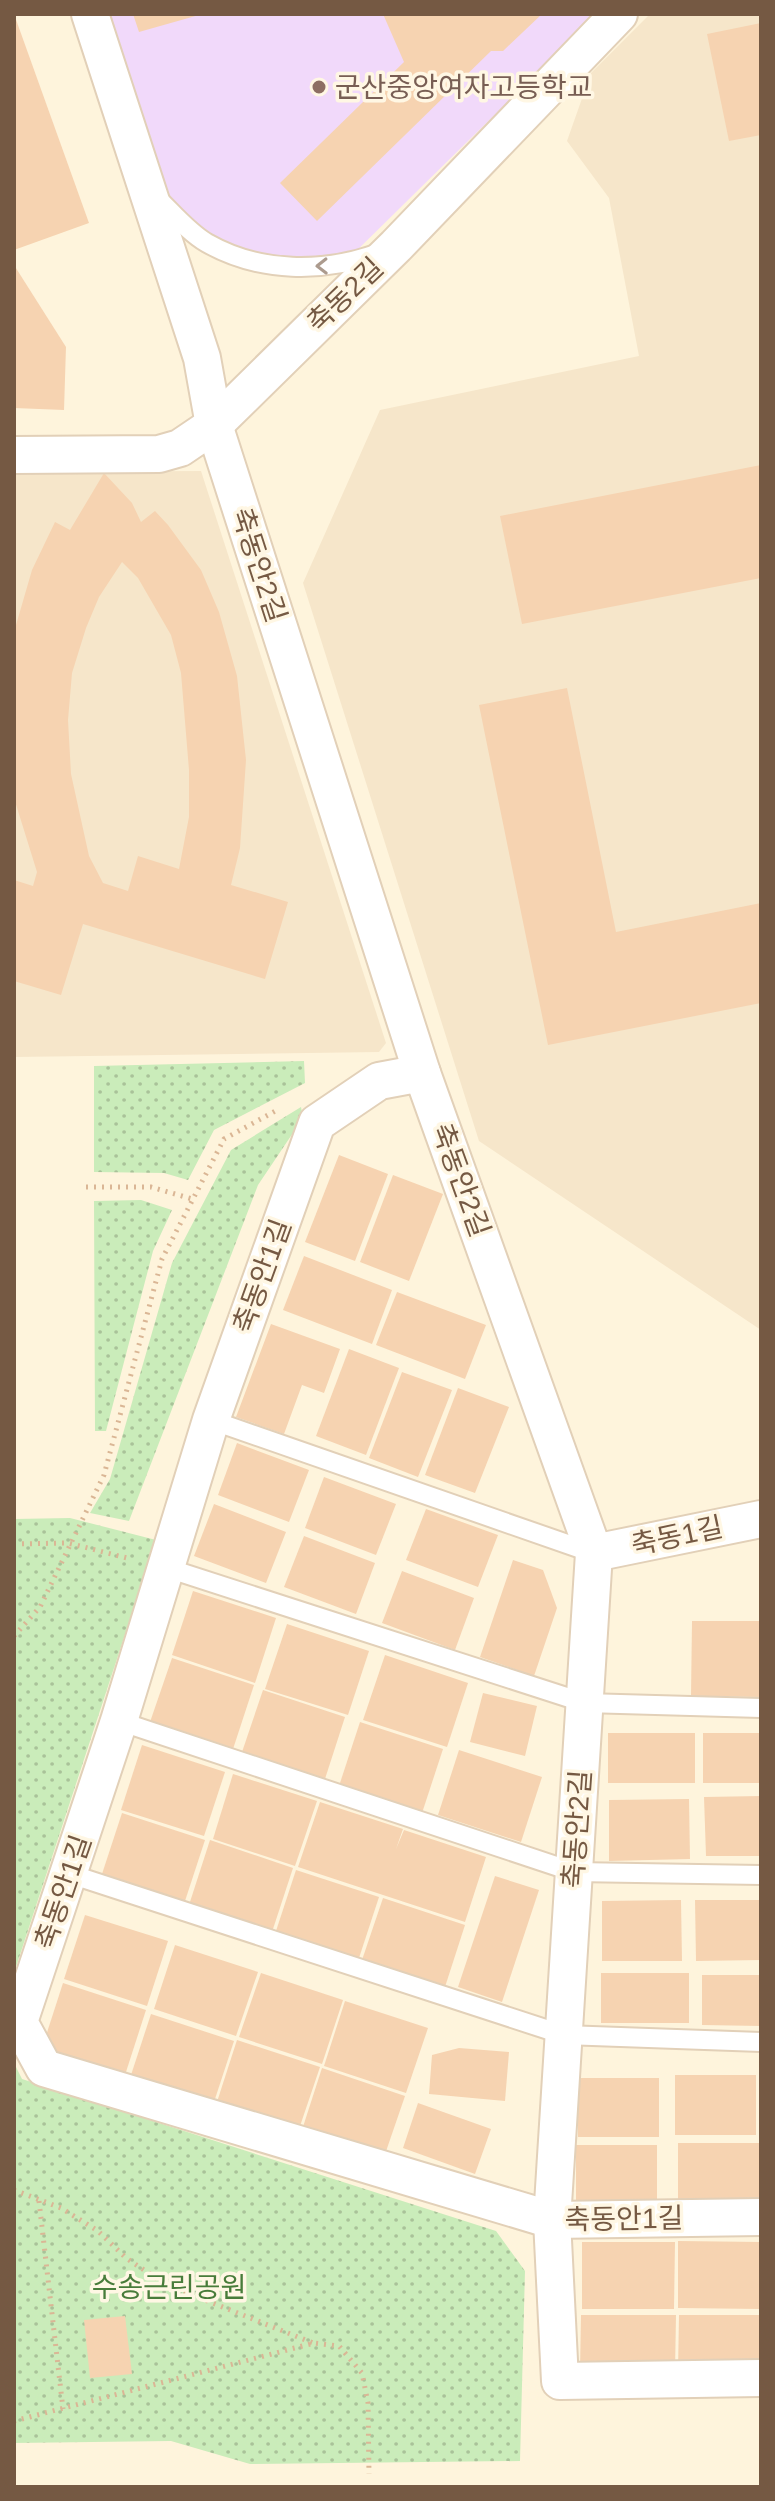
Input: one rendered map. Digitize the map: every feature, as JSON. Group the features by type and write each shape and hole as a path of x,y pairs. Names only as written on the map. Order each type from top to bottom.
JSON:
{"street":[{"name":"축동안2길","path":"90,14 202,358 214,425 422,1073 594,1553 552,2220 560,2381 761,2378"},
{"name":"축동2길","path":"14,455 159,454 180,448 214,425 396,246 619,14"},
{"name":"축동안1길","path":"422,1073 379,1081 317,1123 211,1420 119,1721 19,2022 44,2068 552,2220 761,2217"},
{"name":"축동1길","path":"594,1553 761,1519"}],"lane":[{"path":"150,191 204,242 247,261 293,267 341,266 396,246"},
{"path":"211,1420 594,1553"},
{"path":"167,1568 585,1703 761,1708"},
{"path":"119,1721 574,1872 761,1875"},
{"path":"70,1874 564,2035 761,2042"}],"path":[{"path":"14,1636 40,1607 68,1543 104,1475 162,1259 192,1199 224,1139 286,1105"},
{"path":"86,1187 151,1187 192,1199"},
{"path":"14,1544 68,1543 167,1568"},
{"path":"14,2190 61,2208 98,2231 126,2258 165,2284 314,2343 339,2346 362,2373 368,2403 369,2474"},
{"path":"39,2201 63,2409"},
{"path":"14,2421 314,2343"}],"shaded area":[{"name":"군산중앙여자고등학교","path":"90,14 597,14 341,266 293,267 204,242 150,191"},
{"path":"650,14 761,14 761,1330 479,1141 303,583 380,410 639,356 609,198 567,141 591,73"},
{"path":"201,471 386,1043 379,1052 14,1057 14,472"}],"green space":[{"path":"304,1061 305,1083 214,1130 188,1180 164,1173 94,1172 94,1066"},
{"path":"301,1107 303,1118 258,1185 129,1521 90,1513 110,1479 172,1263 231,1150"},
{"path":"141,1200 172,1210 153,1251 106,1431 95,1431 94,1201"},
{"path":"70,1518 156,1540 14,1973 14,1519"},
{"name":"수송근린공원","path":"14,2063 22,2079 496,2231 525,2271 520,2461 250,2464 171,2441 14,2443"}],"building":[{"path":"14,14 89,223 14,250"},
{"path":"133,14 199,14 199,15 139,32"},
{"path":"383,14 542,14 503,51 491,51 317,221 280,183 404,62"},
{"path":"761,23 761,135 729,141 707,34"},
{"path":"14,265 66,347 64,410 14,408"},
{"path":"761,465 761,578 522,624 500,516"},
{"path":"104,473 132,503 141,522 155,511 201,570 219,612 237,676 246,760 240,848 231,885 288,902 265,979 83,924 61,995 14,981 14,880 33,886 37,872 14,798 14,632 32,570 55,522 70,530","holes":["122,562 138,578 171,635 181,673 189,770 189,817 179,869 138,856 128,891 103,883 89,856 71,774 68,720 72,673 99,597"]},
{"path":"567,688 616,932 761,903 761,1003 548,1045 479,705"},
{"path":"339,1155 388,1174 355,1261 305,1242"},
{"path":"393,1175 443,1194 409,1281 360,1262"},
{"path":"304,1256 392,1290 372,1344 283,1310"},
{"path":"397,1292 486,1325 465,1379 376,1345"},
{"path":"271,1324 340,1349 324,1393 302,1385 284,1434 236,1417"},
{"path":"349,1349 399,1368 366,1455 316,1436"},
{"path":"402,1372 452,1390 418,1477 369,1458"},
{"path":"458,1388 509,1407 475,1493 425,1475"},
{"path":"237,1443 309,1470 289,1522 218,1495"},
{"path":"324,1477 396,1504 376,1555 305,1528"},
{"path":"214,1504 286,1532 266,1583 194,1556"},
{"path":"426,1509 498,1535 478,1587 406,1560"},
{"path":"304,1536 375,1563 356,1614 284,1587"},
{"path":"513,1560 543,1570 557,1608 534,1676 480,1657"},
{"path":"402,1571 474,1598 455,1650 382,1623"},
{"path":"193,1591 276,1618 255,1683 172,1655"},
{"path":"692,1621 761,1621 761,1697 691,1696"},
{"path":"287,1624 369,1651 348,1715 265,1689"},
{"path":"385,1655 468,1683 447,1747 363,1720"},
{"path":"172,1658 254,1685 233,1749 150,1722"},
{"path":"263,1690 345,1717 324,1782 241,1755"},
{"path":"483,1693 537,1706 525,1756 470,1742"},
{"path":"360,1722 443,1749 422,1813 339,1786"},
{"path":"608,1733 695,1733 695,1783 608,1783"},
{"path":"703,1733 761,1733 761,1783 703,1783"},
{"path":"142,1745 225,1772 204,1836 121,1810"},
{"path":"459,1750 542,1777 521,1842 438,1815"},
{"path":"233,1774 317,1801 295,1866 213,1839"},
{"path":"761,1796 761,1856 706,1856 704,1797"},
{"path":"689,1799 690,1859 609,1861 609,1800"},
{"path":"320,1802 403,1829 396,1849 404,1830 486,1857 465,1922 298,1867"},
{"path":"122,1813 205,1840 184,1904 101,1877"},
{"path":"210,1840 293,1868 272,1932 189,1905"},
{"path":"296,1870 379,1897 358,1961 275,1934"},
{"path":"495,1876 539,1890 502,2002 458,1987"},
{"path":"383,1898 465,1925 444,1990 361,1963"},
{"path":"681,1900 682,1961 602,1961 602,1901"},
{"path":"695,1900 761,1900 761,1960 696,1961"},
{"path":"85,1915 168,1941 147,2006 64,1979"},
{"path":"175,1945 258,1972 236,2036 154,2009"},
{"path":"261,1973 343,2000 322,2064 239,2037"},
{"path":"601,1973 689,1973 689,2023 601,2023"},
{"path":"702,1975 761,1975 761,2026 702,2025"},
{"path":"63,1983 146,2010 125,2075 42,2048"},
{"path":"345,2001 428,2028 406,2093 324,2066"},
{"path":"151,2014 234,2041 213,2105 130,2078"},
{"path":"237,2040 320,2067 298,2132 216,2105"},
{"path":"459,2048 509,2052 505,2101 429,2094 432,2055"},
{"path":"322,2068 405,2096 383,2160 301,2133"},
{"path":"675,2075 756,2075 756,2135 675,2135"},
{"path":"578,2078 659,2078 659,2137 578,2137"},
{"path":"418,2103 491,2129 475,2174 403,2148"},
{"path":"678,2143 759,2143 759,2202 678,2202"},
{"path":"576,2145 657,2145 657,2204 576,2204"},
{"path":"678,2241 761,2242 761,2309 678,2308"},
{"path":"582,2242 675,2242 674,2309 582,2309"},
{"path":"581,2315 676,2315 675,2372 580,2371"},
{"path":"679,2315 761,2315 761,2372 678,2371"},
{"path":"125,2316 132,2374 90,2378 84,2320"}],"place":[{"name":"군산중앙여자고등학교","path":"319,87"}]}
